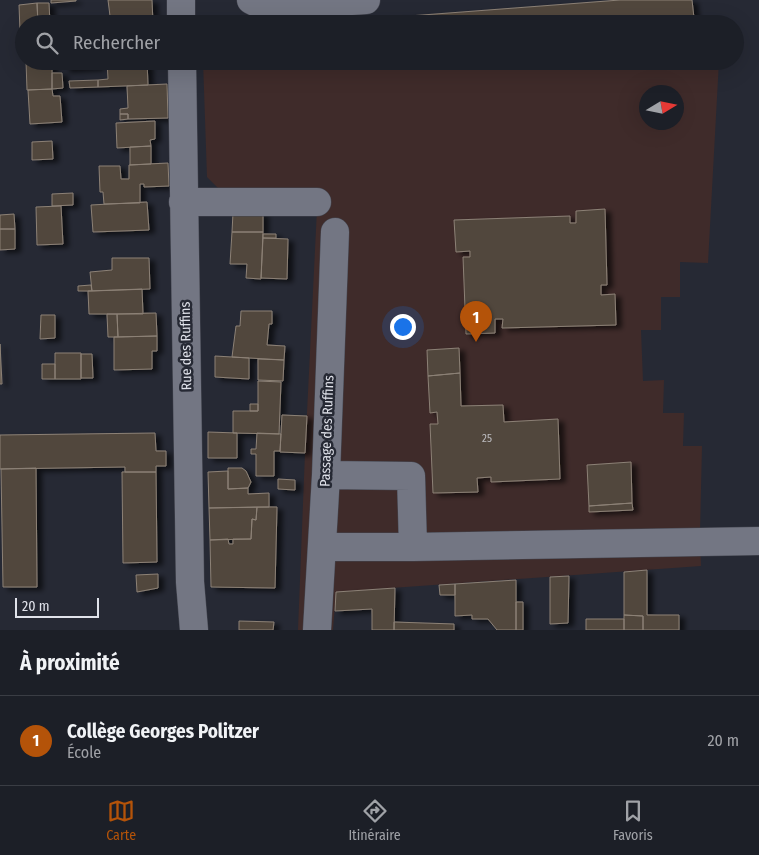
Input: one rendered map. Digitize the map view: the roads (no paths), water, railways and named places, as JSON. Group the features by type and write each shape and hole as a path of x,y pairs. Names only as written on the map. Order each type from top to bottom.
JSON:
{"street":[{"path":"181,0 181,15"},
{"path":"251,0 265,7 366,0"},
{"name":"Rue des Ruffins","path":"182,70 190,582 194,630"},
{"path":"183,202 317,202"},
{"name":"Passage des Ruffins","path":"317,630 326,475 335,232"},
{"path":"326,475 411,476 414,547"},
{"path":"322,547 759,541"}],"place":[{"name":"Collège Georges Politzer","path":"476,342"}]}
